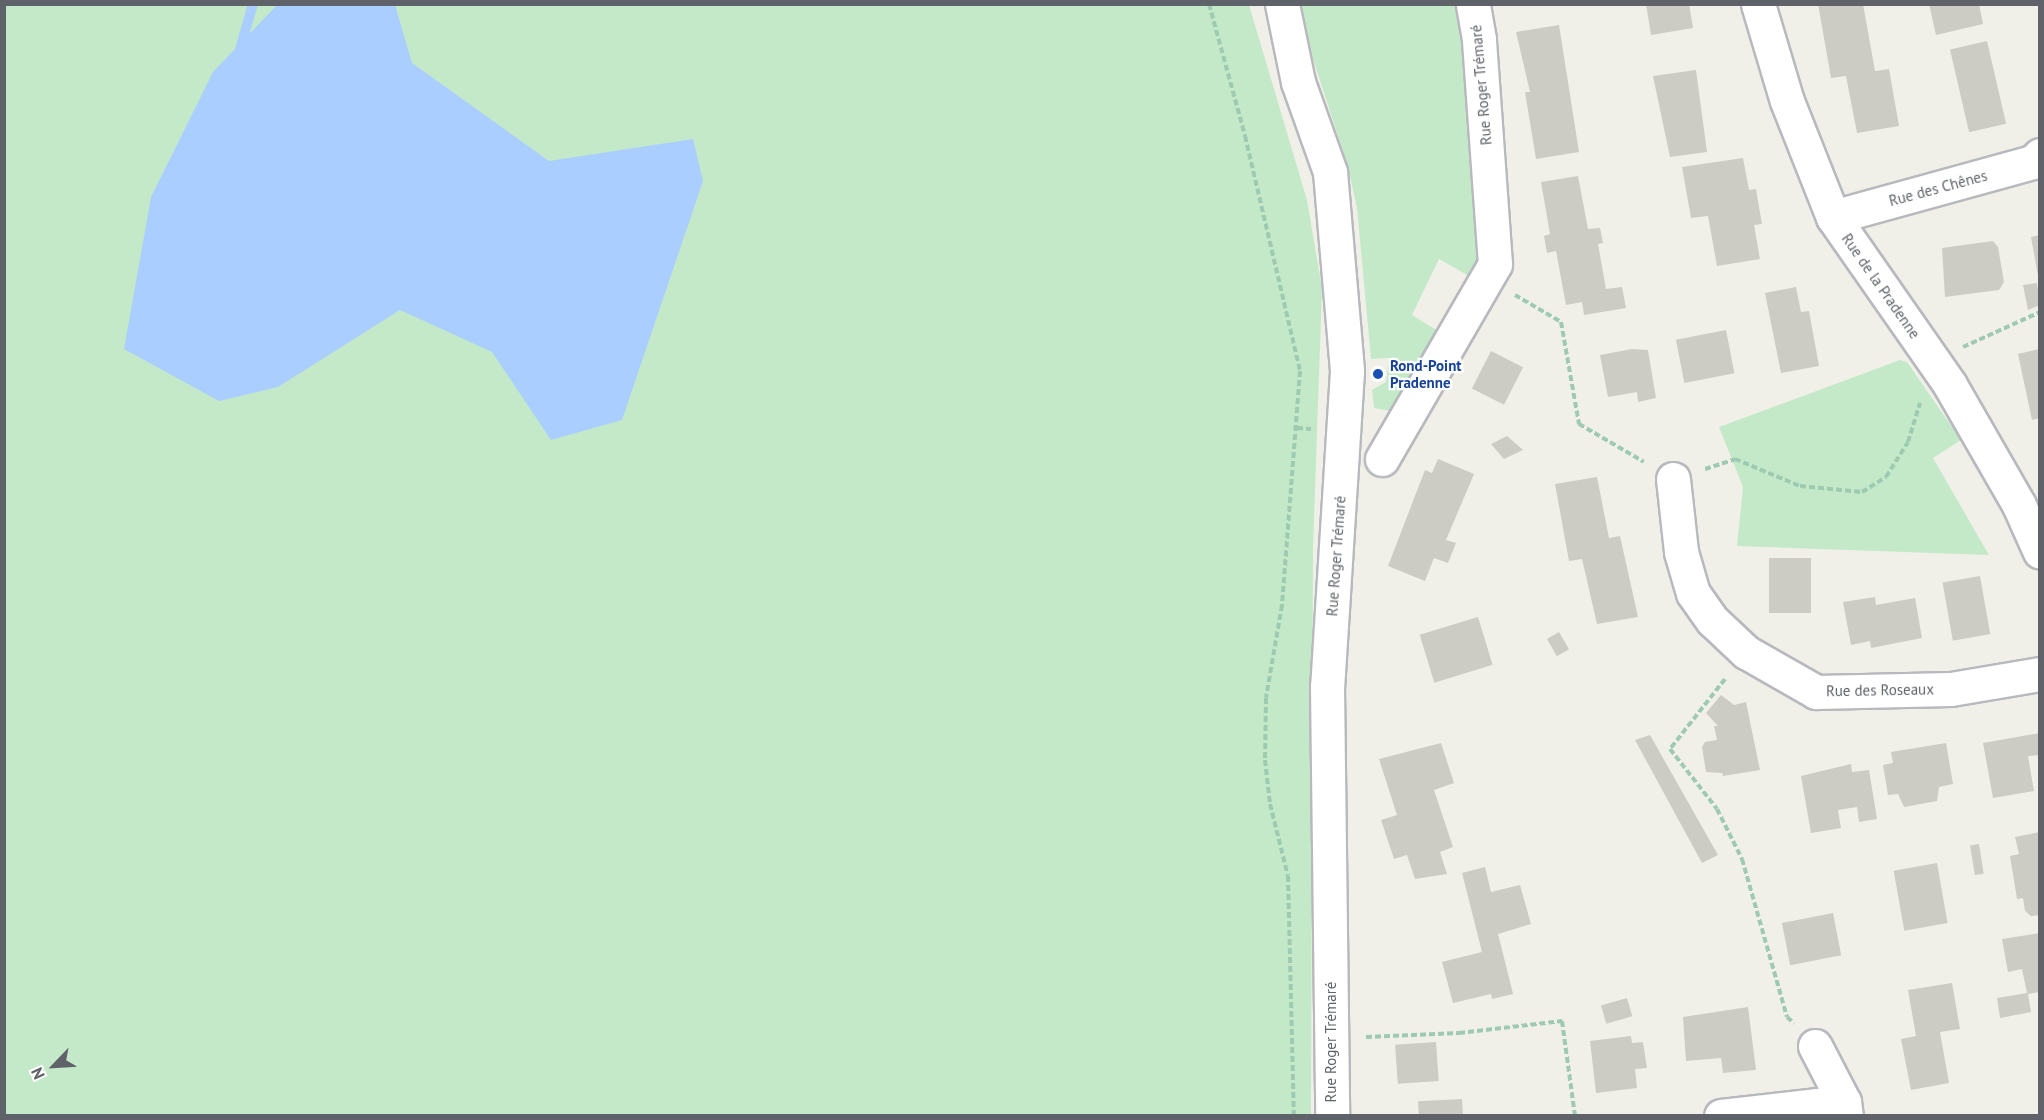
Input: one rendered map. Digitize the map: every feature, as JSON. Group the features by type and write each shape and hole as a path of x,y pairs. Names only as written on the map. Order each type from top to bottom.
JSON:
{"street":[{"name":"Rue Roger Trémaré","path":"1282,4 1298,82 1330,172 1345,326 1345,419 1327,686 1332,1116"},
{"name":"Rue Roger Trémaré","path":"1382,459 1495,264 1479,39 1473,4"},
{"name":"Rue de la Pradenne","path":"1758,4 1787,101 1833,217 1880,288 1934,360 2019,505 2040,552"},
{"name":"Rue des Chênes","path":"1833,217 2033,162 2040,155"},
{"name":"Rue des Roseaux","path":"1673,479 1681,552 1693,593 1712,620 1746,652 1816,692 1951,689 2040,674"},
{"path":"1720,1116 1845,1109 1815,1046"}],"path":[{"path":"1209,4 1245,136 1300,370 1282,605 1266,698 1265,760 1270,804 1288,876 1294,1116"},
{"path":"1488,276 1561,322 1579,424 1673,479 1736,459 1800,486 1862,492 1886,477 1908,442 1934,360 2040,312"},
{"path":"1746,652 1670,749 1717,809 1742,859 1787,1017 1815,1046"},
{"path":"1332,1038 1459,1033 1562,1021 1575,1116"}],"green space":[{"path":"4,5 1249,5 1307,200 1322,288 1313,550 1311,1115 5,1115"},
{"path":"1300,5 1473,5 1483,284 1439,259 1412,315 1451,339 1407,414 1374,408 1372,390 1386,382 1389,358 1371,359 1357,208 1347,163 1307,41"},
{"path":"1900,360 1907,362 1961,440 1933,458 1989,555 1737,546 1743,487 1719,427"}],"water":[{"path":"277,5 395,5 412,63 549,161 693,139 703,181 622,420 551,440 492,352 400,310 278,387 219,401 124,349 151,197 213,72"}],"building":[{"path":"1646,4 1689,4 1693,28 1651,35"},
{"path":"1818,4 1863,4 1875,71 1889,69 1899,126 1857,133 1846,76 1831,78"},
{"path":"1929,4 1979,4 1983,24 1936,35"},
{"path":"1559,25 1579,152 1536,159 1525,92 1530,92 1516,32"},
{"path":"1987,41 2006,124 1969,132 1950,50"},
{"path":"1696,70 1707,152 1670,157 1653,76"},
{"path":"1743,158 1749,190 1756,189 1762,224 1754,225 1760,259 1717,266 1708,216 1691,218 1682,167"},
{"path":"1578,176 1588,229 1600,228 1603,243 1598,244 1606,289 1622,287 1626,308 1584,315 1582,302 1566,305 1556,251 1547,253 1544,236 1550,234 1541,182"},
{"path":"2040,235 2040,276 2038,276 2031,237"},
{"path":"1993,241 1998,247 2004,282 1999,290 1945,297 1942,248"},
{"path":"2037,283 2040,305 2028,310 2023,285"},
{"path":"1796,287 1801,312 1809,311 1819,366 1781,373 1765,293"},
{"path":"1726,330 1734,373 1684,383 1676,340"},
{"path":"1632,349 1648,350 1656,398 1638,402 1637,392 1608,397 1600,355"},
{"path":"2040,349 2040,418 2032,420 2018,354"},
{"path":"1491,351 1523,367 1504,405 1472,388"},
{"path":"1507,436 1523,450 1504,459 1491,444"},
{"path":"1438,459 1474,474 1446,540 1456,543 1448,563 1434,558 1425,581 1388,566 1425,470 1432,473"},
{"path":"1597,477 1609,538 1620,536 1638,617 1597,624 1582,559 1569,561 1555,484"},
{"path":"1769,558 1811,558 1811,613 1769,613"},
{"path":"1980,576 1990,634 1953,641 1943,583"},
{"path":"1875,597 1876,605 1915,598 1922,638 1871,648 1870,641 1851,645 1843,602"},
{"path":"1478,617 1493,665 1434,683 1420,635"},
{"path":"1559,632 1569,649 1557,656 1547,639"},
{"path":"1721,695 1734,705 1746,702 1760,770 1723,776 1722,773 1706,772 1702,747 1705,742 1717,740 1714,726 1718,726 1706,713"},
{"path":"2040,733 2040,755 2028,756 2034,791 1993,798 1983,743"},
{"path":"1650,735 1718,855 1702,863 1635,740"},
{"path":"1441,743 1454,783 1434,790 1453,847 1440,852 1447,874 1415,879 1407,855 1394,859 1381,820 1397,815 1379,759"},
{"path":"1946,743 1953,784 1939,787 1937,801 1904,807 1898,794 1888,795 1883,765 1893,763 1891,752"},
{"path":"1851,764 1852,772 1869,770 1877,819 1859,822 1857,807 1838,810 1841,828 1811,833 1801,776"},
{"path":"2040,832 2040,915 2031,916 2025,911 2023,898 2017,899 2010,856 2019,854 2015,837"},
{"path":"1979,844 1984,874 1975,875 1970,845"},
{"path":"1937,863 1948,923 1904,931 1894,871"},
{"path":"1485,867 1491,892 1520,885 1531,924 1498,934 1513,994 1492,999 1491,994 1453,1003 1442,962 1482,952 1462,873"},
{"path":"1833,913 1841,955 1790,965 1782,923"},
{"path":"2040,933 2040,992 2028,994 2031,1012 2000,1018 1997,998 2027,993 2022,969 2008,972 2002,939"},
{"path":"1952,983 1960,1029 1940,1032 1949,1083 1911,1090 1901,1039 1916,1036 1908,990"},
{"path":"1627,998 1632,1016 1606,1024 1601,1005"},
{"path":"1748,1007 1756,1070 1723,1073 1721,1058 1686,1061 1683,1017"},
{"path":"1631,1036 1632,1043 1643,1042 1647,1068 1635,1069 1637,1088 1596,1093 1590,1041"},
{"path":"1436,1042 1439,1081 1398,1084 1395,1045"},
{"path":"1462,1099 1463,1116 1419,1116 1418,1101"}],"waterway":[{"path":"239,53 253,4"}],"place":[{"name":"Rond-Point Pradenne","path":"1378,374"}]}
